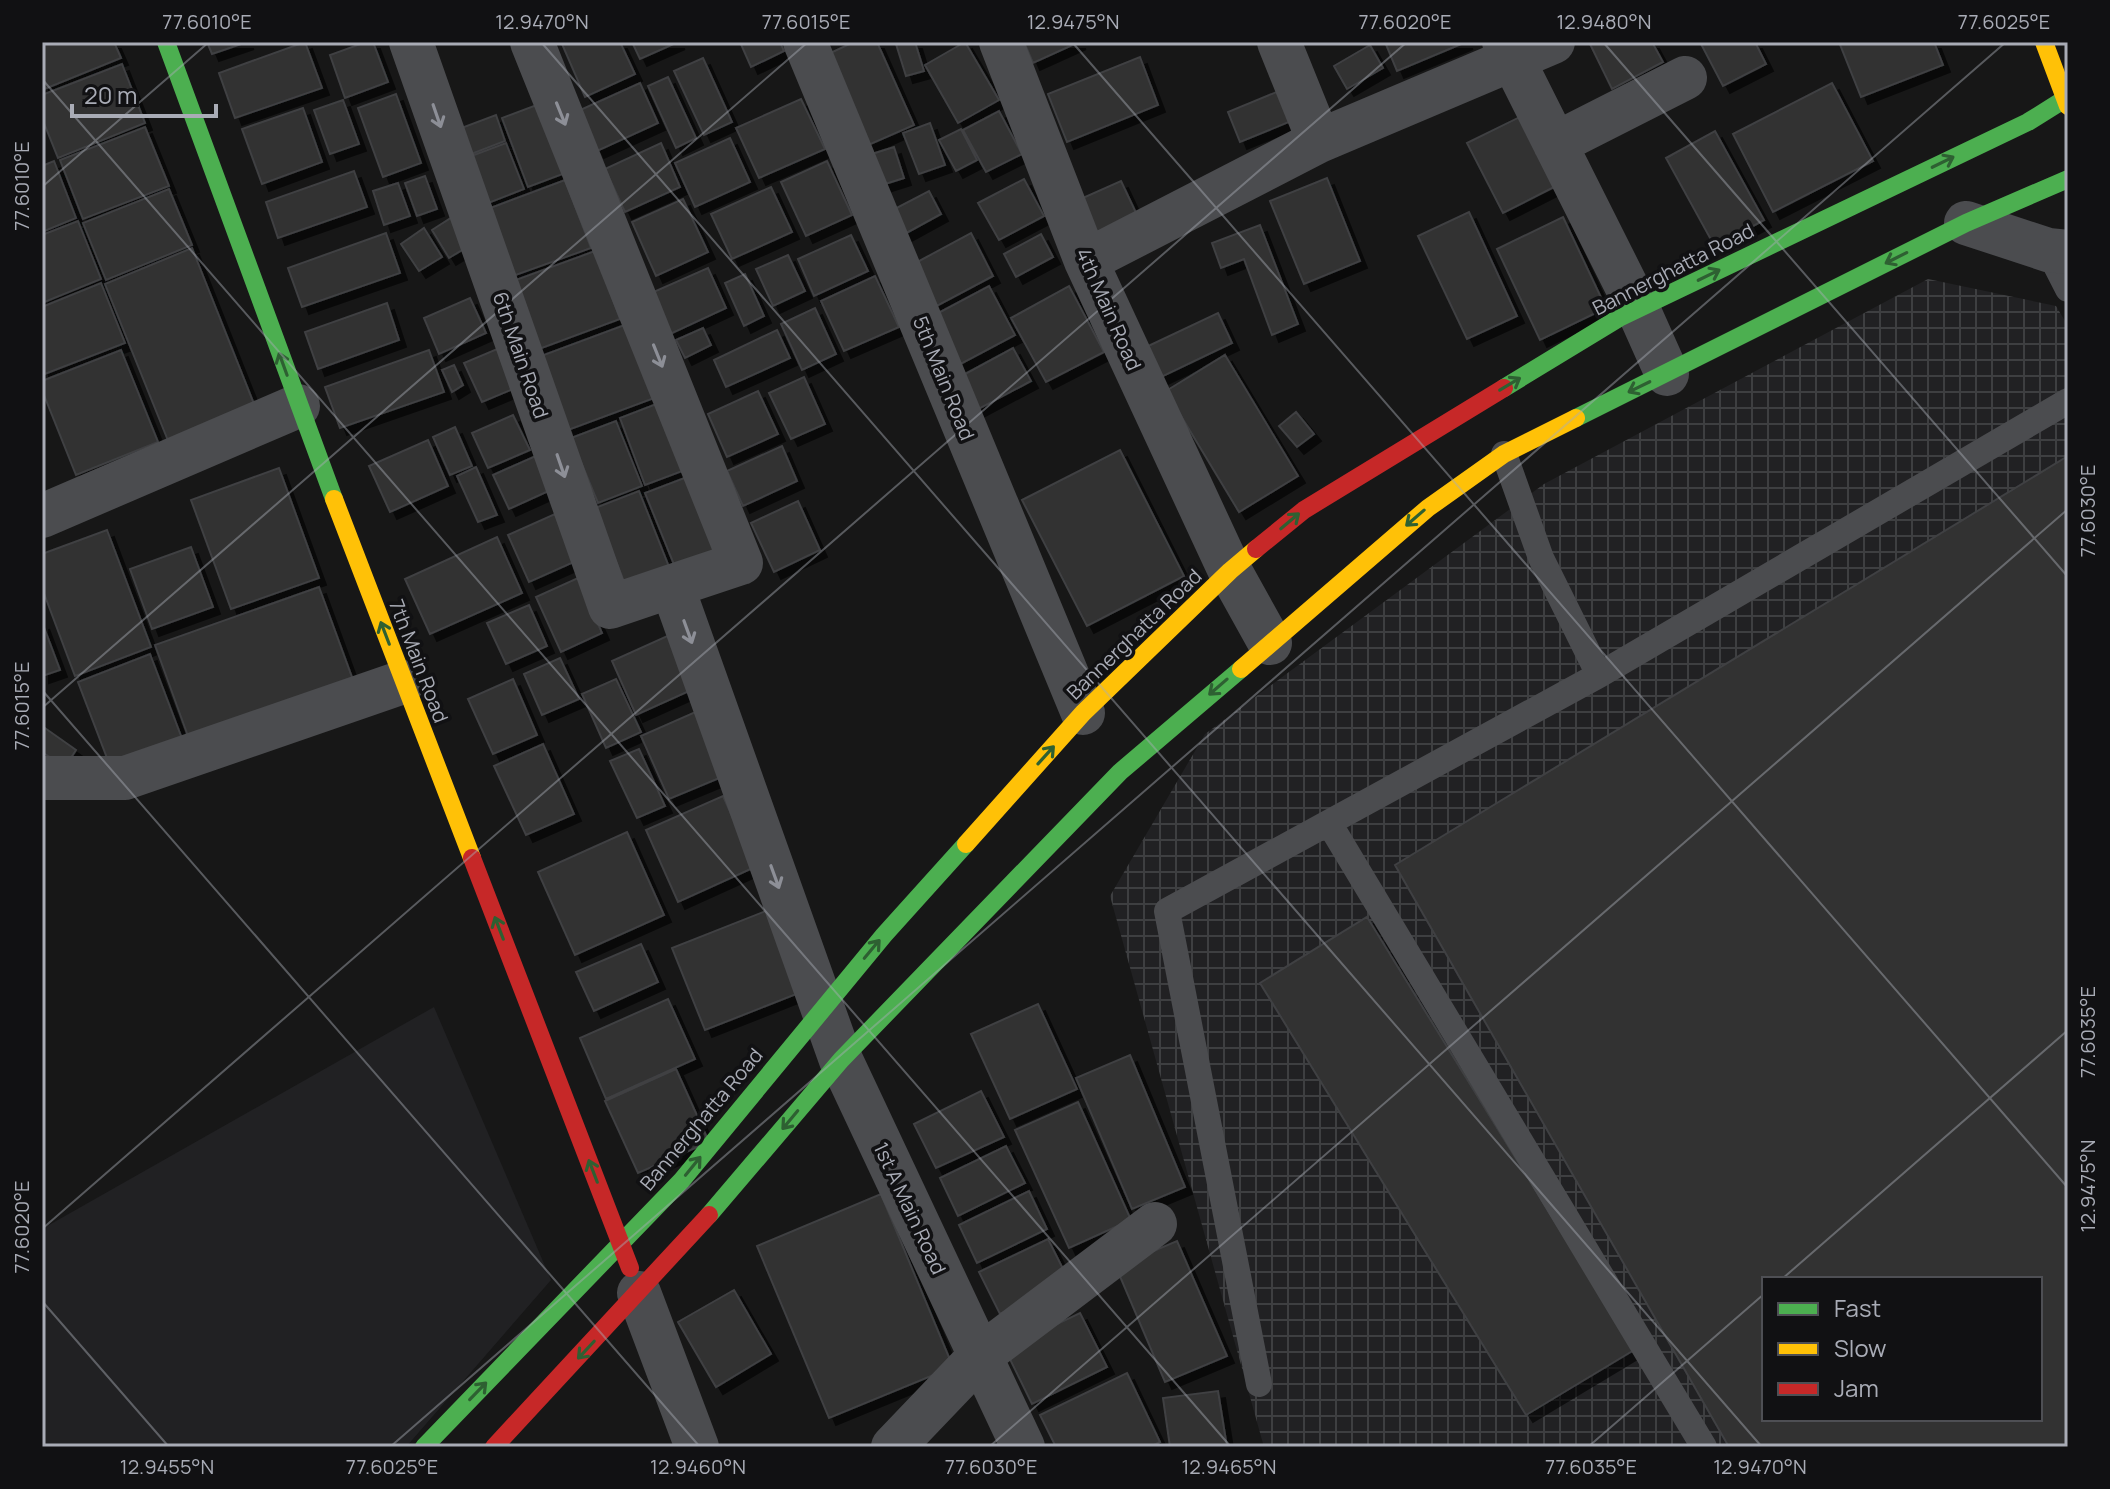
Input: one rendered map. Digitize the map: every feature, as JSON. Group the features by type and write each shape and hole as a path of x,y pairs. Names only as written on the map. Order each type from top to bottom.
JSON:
{"main road":[{"name":"7th Main Road","path":"166,42 298,406 639,1293"},
{"path":"2044,42 2067,99"},
{"name":"Bannerghatta Road","path":"424,1447 682,1180 884,935 1083,713 1230,571 1304,510 1638,309 2028,122 2067,99"},
{"path":"494,1447 721,1202 841,1060 1120,772 1428,508 1504,454 1966,223 2068,179"}],"street":[{"name":"6th Main Road","path":"411,42 610,607 672,586"},
{"path":"532,42 741,563 672,586"},
{"name":"5th Main Road","path":"805,42 1083,713"},
{"name":"4th Main Road","path":"1001,42 1086,261 1230,571 1270,643"},
{"path":"1279,42 1319,141"},
{"path":"1086,261 1319,141 1508,51 1553,42"},
{"path":"1508,51 1638,309 1667,374"},
{"path":"1555,144 1685,78"},
{"path":"1966,223 2058,251"},
{"path":"42,516 298,406"},
{"name":"1st A Main Road","path":"672,586 841,1060 1023,1447"},
{"path":"62,778 125,778 403,682"},
{"path":"893,1447 980,1356 1155,1224"},
{"path":"639,1293 697,1447"}],"lane":[{"path":"2058,251 2068,289"},
{"path":"1259,1384 1167,911 1599,675 2068,401"},
{"path":"1504,454 1541,558 1599,675"},
{"path":"42,804 62,778"},
{"path":"1329,823 1704,1447"}],"shaded area":[{"path":"1928,279 2056,306 2068,326 2068,1447 1264,1447 1110,896 1205,734 1544,484"},
{"path":"434,1007 551,1280 406,1447 42,1447 42,1229"}],"building":[{"path":"42,42 114,42 121,58 42,90"},
{"path":"207,42 247,42 212,54"},
{"path":"305,42 322,88 235,118 219,73"},
{"path":"373,42 388,82 345,98 330,55"},
{"path":"620,42 635,74 585,97 562,44"},
{"path":"632,42 678,42 640,59"},
{"path":"740,42 780,42 784,51 751,67"},
{"path":"854,42 877,42 914,125 866,146 826,55"},
{"path":"915,42 924,71 906,76 896,44"},
{"path":"965,42 999,100 958,123 925,65"},
{"path":"1024,42 1079,42 1033,63"},
{"path":"1385,42 1466,42 1397,71"},
{"path":"1589,42 1652,42 1663,62 1612,89"},
{"path":"1700,42 1755,42 1766,64 1723,86"},
{"path":"1839,42 1934,42 1943,65 1861,97"},
{"path":"1370,45 1383,68 1347,89 1334,66"},
{"path":"1140,57 1158,105 1067,142 1048,94"},
{"path":"703,58 732,122 704,135 674,71"},
{"path":"122,64 145,123 58,158 42,118 42,95"},
{"path":"668,77 696,138 676,148 648,86"},
{"path":"640,83 658,123 597,151 578,111"},
{"path":"1832,83 1873,161 1773,212 1733,134"},
{"path":"1284,89 1296,119 1240,142 1228,112"},
{"path":"396,94 421,163 383,177 358,108"},
{"path":"801,99 825,149 759,178 736,128"},
{"path":"343,100 359,144 330,154 314,110"},
{"path":"542,103 568,172 528,187 502,118"},
{"path":"303,108 322,162 262,184 242,129"},
{"path":"999,111 1022,154 986,172 963,130"},
{"path":"1526,114 1562,183 1503,213 1467,143"},
{"path":"496,115 505,141 466,156 456,130"},
{"path":"930,123 945,165 919,174 903,133"},
{"path":"145,127 169,186 83,219 60,160"},
{"path":"961,129 977,160 956,171 939,140"},
{"path":"1715,131 1764,220 1715,247 1666,158"},
{"path":"730,138 750,182 695,207 675,163"},
{"path":"506,143 524,189 483,205 466,158"},
{"path":"661,143 680,187 625,212 605,169"},
{"path":"894,147 904,178 882,185 872,154"},
{"path":"54,161 76,218 42,232 42,166"},
{"path":"827,161 852,215 806,236 781,182"},
{"path":"354,171 367,207 278,238 266,202"},
{"path":"425,176 437,209 417,216 405,183"},
{"path":"1327,178 1360,261 1304,284 1270,201"},
{"path":"1024,179 1044,216 999,240 978,203"},
{"path":"565,180 591,248 510,277 485,210"},
{"path":"1121,181 1138,217 1092,238 1076,201"},
{"path":"398,183 410,216 384,225 373,191"},
{"path":"771,187 792,232 732,259 711,214"},
{"path":"169,189 192,245 106,280 83,223"},
{"path":"929,191 941,214 899,237 887,213"},
{"path":"683,199 708,252 656,276 632,222"},
{"path":"1469,212 1517,316 1467,339 1418,236"},
{"path":"454,216 472,244 449,258 432,230"},
{"path":"1563,217 1606,308 1540,340 1497,249"},
{"path":"78,221 101,279 42,303 42,235"},
{"path":"1260,225 1298,324 1272,335 1244,259 1221,268 1212,243"},
{"path":"424,228 442,257 419,271 401,244"},
{"path":"386,233 400,273 302,307 288,268"},
{"path":"971,233 993,276 933,308 910,266"},
{"path":"1041,234 1053,257 1016,277 1004,254"},
{"path":"851,235 868,271 814,296 798,259"},
{"path":"192,248 258,414 171,448 105,284"},
{"path":"595,251 620,319 539,349 513,281"},
{"path":"788,255 805,291 773,306 756,269"},
{"path":"708,268 726,308 668,335 649,294"},
{"path":"745,274 764,316 744,326 725,283"},
{"path":"875,276 899,327 844,351 821,301"},
{"path":"101,283 125,343 42,375 42,307"},
{"path":"989,286 1015,335 955,367 929,318"},
{"path":"1069,286 1104,352 1046,382 1011,318"},
{"path":"470,298 486,333 439,354 424,318"},
{"path":"387,303 399,340 318,369 305,332"},
{"path":"815,308 836,354 802,370 781,324"},
{"path":"1218,313 1232,343 1159,378 1144,348"},
{"path":"630,323 657,397 568,430 541,356"},
{"path":"703,328 711,345 685,358 676,340"},
{"path":"777,330 790,358 726,387 714,360"},
{"path":"502,347 520,386 482,402 464,363"},
{"path":"1013,348 1031,381 971,413 954,380"},
{"path":"121,350 158,442 76,475 42,390 42,381"},
{"path":"429,350 444,392 340,428 325,387"},
{"path":"1225,355 1298,476 1239,512 1166,391"},
{"path":"454,365 463,385 452,392 442,370"},
{"path":"804,377 825,424 791,439 769,393"},
{"path":"758,391 778,434 727,457 708,414"},
{"path":"659,403 685,470 645,485 620,418"},
{"path":"1296,412 1314,434 1297,447 1279,426"},
{"path":"513,415 530,450 488,468 472,433"},
{"path":"616,421 642,486 598,503 571,438"},
{"path":"455,427 472,466 450,475 433,437"},
{"path":"428,440 448,486 390,512 369,466"},
{"path":"782,446 797,481 743,506 727,471"},
{"path":"1120,450 1184,576 1087,626 1022,500"},
{"path":"538,455 553,489 509,509 493,475"},
{"path":"2068,456 2068,1447 1729,1447 1395,865"},
{"path":"476,467 497,515 478,522 457,476"},
{"path":"279,468 319,578 231,609 191,500"},
{"path":"687,477 716,551 675,567 645,493"},
{"path":"639,491 671,572 627,589 595,508"},
{"path":"798,501 820,550 774,572 751,523"},
{"path":"555,514 576,561 529,582 508,535"},
{"path":"107,530 151,647 75,676 42,588 42,554"},
{"path":"497,537 522,593 430,634 405,579"},
{"path":"191,547 213,607 152,629 130,569"},
{"path":"578,578 602,633 561,652 536,597"},
{"path":"319,587 357,691 193,750 155,645"},
{"path":"529,605 547,646 506,664 487,623"},
{"path":"42,622 60,670 42,676"},
{"path":"674,633 698,687 636,715 612,661"},
{"path":"150,654 184,744 112,771 78,682"},
{"path":"560,658 579,699 542,715 524,674"},
{"path":"513,679 537,735 493,754 468,699"},
{"path":"616,679 641,732 606,748 582,694"},
{"path":"700,710 729,774 669,799 641,736"},
{"path":"42,726 76,750 65,767 42,752"},
{"path":"543,744 574,814 526,835 494,766"},
{"path":"639,749 665,806 637,818 610,761"},
{"path":"723,796 755,867 678,902 646,830"},
{"path":"627,832 664,915 575,955 538,872"},
{"path":"771,909 804,991 705,1030 672,948"},
{"path":"1367,917 1634,1350 1526,1415 1260,983"},
{"path":"641,944 658,982 594,1011 576,972"},
{"path":"668,999 695,1059 606,1099 580,1038"},
{"path":"1038,1004 1077,1089 1010,1119 971,1034"},
{"path":"1130,1055 1185,1187 1132,1209 1076,1078"},
{"path":"676,1069 709,1142 638,1173 605,1101"},
{"path":"981,1091 1004,1137 936,1168 914,1124"},
{"path":"1078,1102 1131,1220 1069,1248 1015,1130"},
{"path":"1006,1146 1025,1183 958,1216 940,1178"},
{"path":"1029,1191 1047,1229 977,1263 959,1225"},
{"path":"881,1194 953,1367 829,1418 757,1246"},
{"path":"1048,1239 1069,1281 1000,1314 979,1272"},
{"path":"1177,1241 1227,1356 1165,1382 1116,1267"},
{"path":"734,1290 771,1354 716,1387 678,1322"},
{"path":"1080,1313 1107,1367 1032,1404 1005,1349"},
{"path":"1127,1373 1160,1442 1150,1447 1056,1447 1040,1415"},
{"path":"1218,1391 1227,1447 1170,1447 1163,1398"}],"traffic: fast":[{"path":"166,42 334,499"},
{"path":"1504,388 1619,318 2028,122 2068,97"},
{"path":"1576,418 1966,223 2068,179"},
{"path":"709,1215 841,1060 1120,772 1241,669"},
{"path":"424,1447 682,1180 884,935 966,844"}],"traffic: slow":[{"path":"2044,42 2068,106"},
{"path":"1241,669 1428,508 1504,454 1576,418"},
{"path":"334,499 472,858"},
{"path":"966,844 1083,713 1256,549"}],"traffic: jam":[{"path":"1256,549 1304,510 1504,388"},
{"path":"472,858 630,1268"},
{"path":"494,1447 709,1215"}]}
